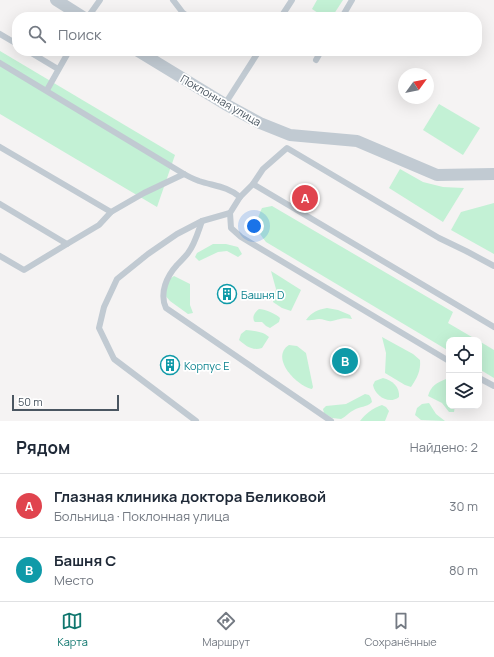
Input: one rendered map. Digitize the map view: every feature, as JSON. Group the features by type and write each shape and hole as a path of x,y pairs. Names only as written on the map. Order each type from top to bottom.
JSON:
{"street":[{"path":"56,0 74,12"},
{"name":"Поклонная улица","path":"146,56 225,104 260,123 290,135 357,141 437,175 494,174"}],"lane":[{"path":"92,12 100,0"},
{"path":"173,0 182,12"},
{"path":"284,12 292,0"},
{"path":"345,12 352,0"},
{"path":"0,34 12,41"},
{"path":"36,56 58,69"},
{"path":"47,90 66,56"},
{"path":"225,104 256,56"},
{"path":"316,60 318,56"},
{"path":"0,63 184,174 197,181 232,191 240,197"},
{"path":"0,147 111,212"},
{"path":"446,359 241,238 232,228 230,213 240,197 254,184 263,169 287,148 439,238 466,250 494,266"},
{"path":"0,256 24,270 99,225 111,212 144,193 184,174"},
{"path":"254,184 494,327"},
{"path":"0,204 67,244"},
{"path":"196,421 114,359 100,328 104,307 117,279 148,254 177,234 202,221 230,213"},
{"path":"202,221 196,239 188,253 176,266 167,281 162,294 166,308 331,421"},
{"path":"482,380 494,386"}],"green space":[{"path":"317,0 343,0 335,12 316,12 312,9"},
{"path":"0,51 175,155 157,207 0,114"},
{"path":"439,104 480,128 463,155 423,130"},
{"path":"400,169 423,182 443,187 464,188 443,222 389,188"},
{"path":"494,203 494,254 451,230 461,212"},
{"path":"272,206 453,312 448,323 472,337 446,337 446,349 266,242 257,226 262,208"},
{"path":"213,244 226,244 238,247 242,254 238,257 227,251 218,252 199,261 195,257 197,253"},
{"path":"271,271 301,290 291,311 282,308 273,302 276,289"},
{"path":"174,276 190,284 190,305 193,313 188,314 170,301 164,294 167,281"},
{"path":"327,308 338,310 350,315 352,319 344,318 330,321 319,319 306,320 315,312"},
{"path":"259,309 276,315 280,318 279,322 270,328 262,322 255,322 253,319 255,313"},
{"path":"246,330 261,332 269,337 262,348 252,348 239,340 241,334"},
{"path":"382,337 413,354 420,360 418,374 411,387 385,373 386,353"},
{"path":"482,343 494,350 494,378 482,371"},
{"path":"289,345 297,346 306,353 313,387 312,389 306,387 293,378 284,364 282,357 284,351"},
{"path":"383,378 395,384 399,397 387,400 376,393 373,385 375,381"},
{"path":"446,379 446,408 442,403 428,396 434,385"},
{"path":"365,394 369,395 372,402 352,411 341,419 332,418 324,413 323,409 326,406 346,404"},
{"path":"429,403 436,414 445,421 421,420 415,415 417,408 422,404"},
{"path":"382,405 389,411 385,421 360,421 375,408"},
{"path":"447,409 454,409 454,412 449,412"}],"place":[{"name":"Глазная клиника доктора Беликовой","path":"305,198"},
{"name":"Башня D","path":"227,294"},
{"name":"Башня C","path":"345,361"},
{"name":"Корпус E","path":"170,365"}]}
